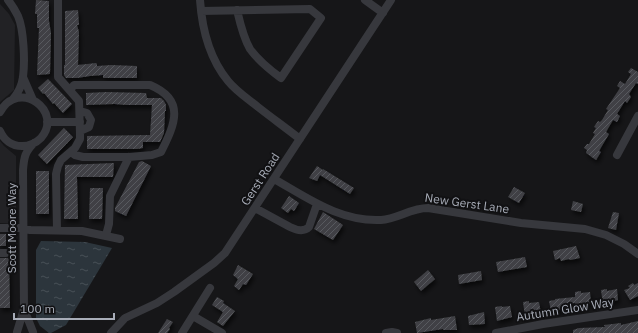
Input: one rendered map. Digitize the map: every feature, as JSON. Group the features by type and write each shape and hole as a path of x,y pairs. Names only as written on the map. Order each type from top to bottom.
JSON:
{"street":[{"path":"0,112 6,104 13,99 20,88 23,77 24,47 21,26 18,16 8,0"},
{"path":"57,230 56,174 58,166 61,160 71,152 80,140 79,102 58,77 58,0"},
{"path":"200,0 202,22 210,51 228,81 244,97 300,139"},
{"path":"365,0 383,13"},
{"name":"Gerst Road","path":"111,333 125,318 157,303 192,281 225,253 383,13 388,1"},
{"path":"201,11 237,10 310,9 322,18 281,78 267,67 250,49 244,35 237,10"},
{"path":"23,77 33,100"},
{"path":"70,90 74,85 150,85 169,97 173,103 174,109 174,126 161,152 152,156 82,157 71,152"},
{"path":"13,99 26,98 33,100 43,108 47,122 80,122"},
{"path":"80,111 88,113 91,120 89,127 80,131"},
{"path":"618,155 638,116"},
{"name":"Scott Moore Way","path":"33,333 24,309 22,228 23,170 24,157 28,149 42,136 47,122"},
{"name":"Scott Moore Way","path":"0,132 4,138 12,144 20,158 23,170"},
{"path":"12,144 23,146 34,143"},
{"path":"106,235 110,224 110,196 129,157"},
{"name":"New Gerst Lane","path":"274,179 317,204 337,213 364,219 390,219 414,209 428,208 521,222 586,229 606,235 624,244 638,254"},
{"path":"255,208 295,229 303,230 309,227 317,204"},
{"path":"0,228 82,231 120,239"},
{"path":"182,333 210,288"},
{"name":"Scott Moore Way","path":"16,332 24,309"},
{"name":"Autumn Glow Way","path":"496,333 638,310"},
{"path":"193,316 222,333"},
{"path":"16,332 25,330 33,333"},
{"path":"386,333 397,333"}],"shaded area":[{"path":"0,4 9,14 15,25 14,90 0,102"},
{"path":"0,141 16,156 16,224 0,223"}],"water":[{"path":"41,241 85,242 112,248 66,325 51,333 40,326 36,318 36,250"}],"building":[{"path":"36,0 49,1 49,21 51,33 50,74 37,75 39,28 37,28 37,14 35,14"},
{"path":"78,10 78,65 96,63 97,66 137,66 137,78 103,78 103,75 66,78 64,75 65,11"},
{"path":"631,68 638,72 638,84 636,83 629,94 631,97 627,103 625,101 617,114 620,116 617,122 613,120 606,132 609,134 599,151 601,152 596,160 586,153 587,150 584,148 587,144 589,144 595,134 593,133 596,128 594,127 598,121 600,122 602,120 608,110 606,109 620,88 617,86 620,81 625,84 631,74 628,72"},
{"path":"48,79 72,104 63,113 38,88"},
{"path":"86,93 146,93 147,98 161,98 166,105 166,111 164,133 160,142 143,142 143,148 137,149 87,149 87,136 150,135 152,105 86,105"},
{"path":"64,128 73,137 47,164 38,155"},
{"path":"142,161 151,166 126,216 115,211 115,208 139,162"},
{"path":"114,163 113,177 77,177 78,219 64,219 65,165"},
{"path":"317,166 354,188 350,194 320,175 317,181 309,178"},
{"path":"36,171 49,171 49,214 36,214"},
{"path":"514,187 525,193 519,203 508,197"},
{"path":"90,188 103,188 102,219 89,219"},
{"path":"289,196 299,203 294,211 291,209 288,213 281,208"},
{"path":"573,201 583,204 581,212 571,210"},
{"path":"323,212 343,225 333,240 314,229"},
{"path":"613,212 619,213 616,230 608,228"},
{"path":"0,234 6,234 6,246 0,246"},
{"path":"576,246 580,258 561,261 560,258 555,260 553,251"},
{"path":"525,257 527,267 498,272 496,262"},
{"path":"0,258 9,258 10,308 0,308"},
{"path":"238,265 253,274 246,285 243,284 239,290 234,286 238,279 233,275"},
{"path":"428,270 435,279 421,291 414,282"},
{"path":"481,271 482,280 459,284 458,275"},
{"path":"633,283 634,285 638,283 638,296 630,300 624,290 630,288 628,286"},
{"path":"607,289 607,291 617,289 618,300 603,304 601,290"},
{"path":"581,291 581,293 590,292 591,303 582,306 583,307 576,308 575,303 566,304 567,309 551,311 549,301 575,297 575,292"},
{"path":"217,297 235,311 223,326 217,322 223,312 212,305"},
{"path":"529,301 529,303 539,302 541,313 525,316 523,302"},
{"path":"510,306 512,317 497,321 495,307"},
{"path":"484,312 485,324 469,325 468,316"},
{"path":"455,316 457,330 443,329 417,333 415,322 431,318 431,320"},
{"path":"167,319 173,322 169,328 170,329 167,333 158,333"},
{"path":"638,321 638,333 573,333 573,330 579,328 605,327 604,325 621,323 621,325"}]}
